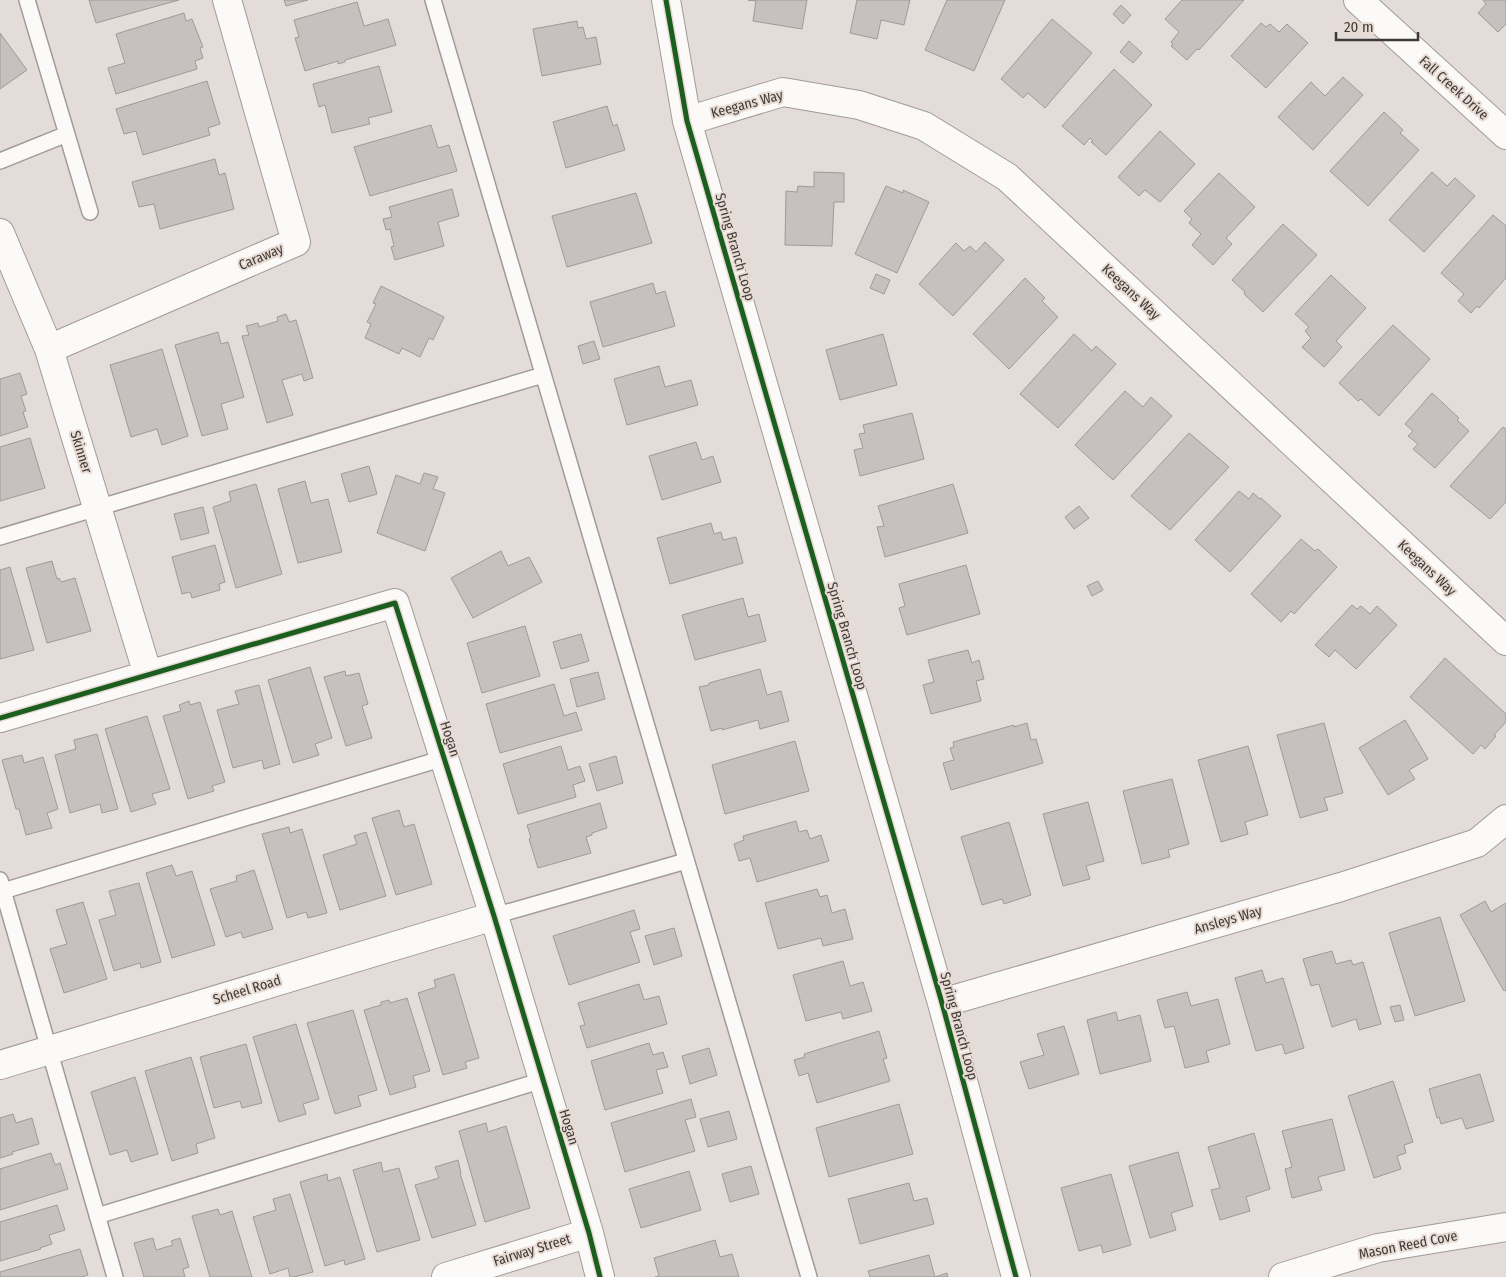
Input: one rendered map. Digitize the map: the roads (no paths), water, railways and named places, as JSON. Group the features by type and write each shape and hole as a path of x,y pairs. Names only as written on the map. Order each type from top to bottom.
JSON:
{"street":[{"name":"Caraway","path":"49,349 296,242 227,0"},
{"name":"Spring Branch Loop","path":"666,0 687,121 942,1003 1016,1277"},
{"name":"Fall Creek Drive","path":"1358,0 1506,135"},
{"name":"Keegans Way","path":"687,121 783,92 859,105 924,126 1006,177 1506,641"},
{"name":"Skinner","path":"0,233 49,349 148,675"},
{"name":"Hogan","path":"0,718 395,603 494,916 589,1233 600,1277"},
{"name":"Ansleys Way","path":"942,1003 1341,887 1468,846 1477,843 1506,819"},
{"name":"Scheel Road","path":"0,1065 494,916"},
{"name":"Mason Reed Cove","path":"1283,1277 1378,1248 1506,1227"},
{"name":"Fairway Street","path":"446,1277 589,1233"}],"lane":[{"path":"27,0 90,212"},
{"path":"433,0 809,1277"},
{"path":"0,161 67,134"},
{"path":"0,537 543,375"},
{"path":"115,1277 2,886 444,758"},
{"path":"494,916 686,861"},
{"path":"98,1216 543,1080"}]}
